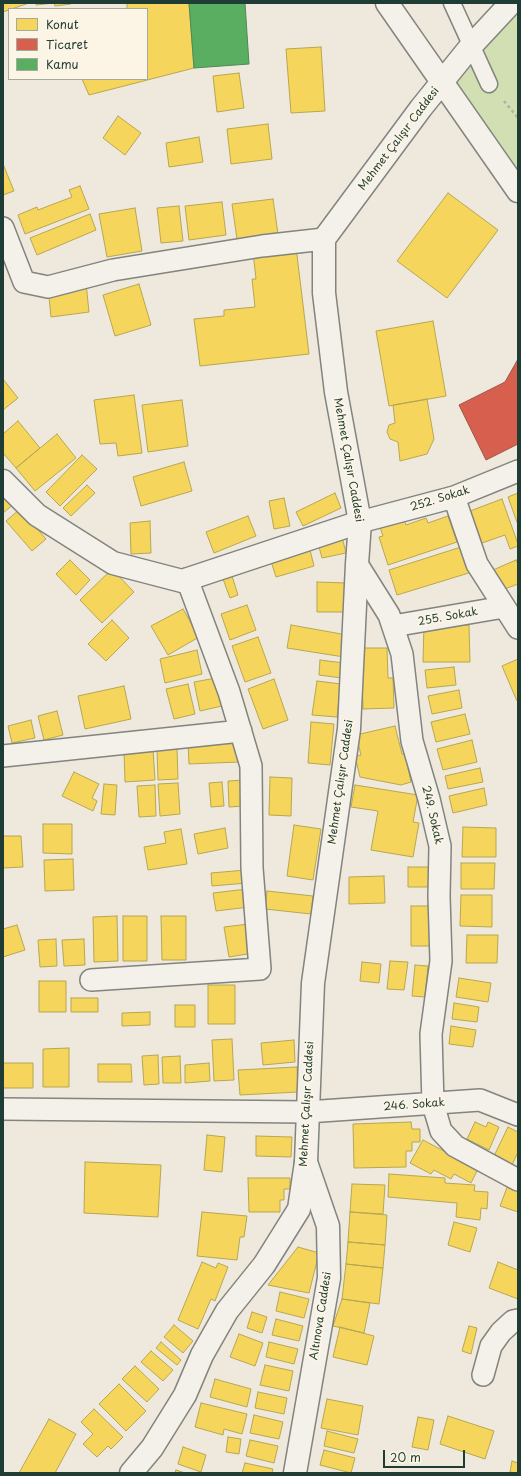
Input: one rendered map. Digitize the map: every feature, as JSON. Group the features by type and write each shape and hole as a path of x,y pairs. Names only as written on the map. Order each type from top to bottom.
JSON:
{"main road":[{"path":"387,3 518,191"},
{"name":"Mehmet Çalışır Caddesi","path":"131,1473 152,1448 185,1394 202,1355 227,1311 264,1265 299,1209 306,1162 313,983 349,729 360,522 335,385 324,293 324,239 421,108 510,3"},
{"path":"3,481 37,515 113,563 182,581 360,522"},
{"name":"Altınova Caddesi","path":"295,1473 329,1278 328,1226 306,1162"}],"street":[{"path":"452,3 489,84"},
{"path":"3,228 24,282 48,287 113,270 262,246 324,239"},
{"name":"252. Sokak","path":"360,522 454,497 518,471"},
{"path":"454,497 477,564 518,628"},
{"name":"249. Sokak","path":"357,564 389,615 402,654 412,741 429,799 440,846 439,896 441,961 431,1034 433,1104 441,1131 455,1146 518,1180"},
{"path":"91,980 260,969 252,868 251,766 228,692 187,579"},
{"name":"255. Sokak","path":"393,626 504,607"},
{"path":"3,756 241,731"},
{"name":"246. Sokak","path":"3,1109 307,1112 480,1100 518,1115"},
{"path":"483,1375 491,1346 501,1332 513,1321 518,1320"}],"green space":[{"path":"518,3 518,191 442,82"}],"building: Konut":[{"path":"3,3 29,3 15,8 8,8 8,10 3,12"},
{"path":"36,3 54,3 36,5"},
{"path":"54,3 71,3 71,4 55,6"},
{"path":"127,3 189,3 194,68 148,80 148,8 127,8"},
{"path":"321,47 325,111 291,113 286,49"},
{"path":"239,73 244,108 217,112 213,76"},
{"path":"82,80 147,80 89,95"},
{"path":"118,116 141,133 125,155 103,138"},
{"path":"268,124 272,159 231,164 227,129"},
{"path":"199,137 203,162 169,167 166,143"},
{"path":"3,164 14,191 3,195"},
{"path":"80,186 89,209 25,234 18,215 37,207 38,210 72,197 69,190"},
{"path":"448,193 498,230 447,298 397,261"},
{"path":"273,199 278,234 237,239 232,204"},
{"path":"222,202 226,235 189,240 185,206"},
{"path":"179,206 183,241 161,243 157,208"},
{"path":"135,208 142,251 107,257 99,214"},
{"path":"90,214 96,230 37,255 30,238"},
{"path":"296,247 309,354 200,366 194,319 224,316 224,310 255,307 252,279 256,279 253,252"},
{"path":"86,283 89,312 51,317 48,287"},
{"path":"139,284 151,325 115,336 103,295"},
{"path":"433,321 446,396 389,406 376,331"},
{"path":"3,379 18,398 3,410"},
{"path":"134,395 142,453 118,456 116,443 100,444 94,400"},
{"path":"427,399 434,439 427,454 400,461 398,442 390,439 387,432 389,425 395,423 393,405"},
{"path":"182,400 188,446 148,452 142,405"},
{"path":"18,421 40,448 16,468 3,453 3,434"},
{"path":"57,434 76,458 35,491 16,468"},
{"path":"82,455 97,469 60,506 46,492"},
{"path":"184,462 192,491 141,506 133,477"},
{"path":"87,485 95,493 71,516 63,508"},
{"path":"3,489 15,503 3,513"},
{"path":"335,493 341,508 303,526 296,512"},
{"path":"518,493 518,525 508,497"},
{"path":"284,498 290,526 274,529 269,501"},
{"path":"502,499 518,544 518,546 510,549 505,535 482,543 470,511"},
{"path":"20,509 46,539 32,551 6,521"},
{"path":"248,516 256,536 214,553 206,532"},
{"path":"448,516 457,542 388,565 379,537 383,536 380,527 404,519 406,525 426,518 428,523"},
{"path":"150,521 151,553 131,554 130,523"},
{"path":"342,537 346,553 322,558 318,543"},
{"path":"309,546 314,566 276,577 270,558"},
{"path":"461,547 472,572 397,595 389,570"},
{"path":"70,560 90,580 76,595 56,574"},
{"path":"516,560 518,564 518,584 502,590 493,570"},
{"path":"112,569 134,592 102,623 80,600"},
{"path":"232,576 238,595 230,598 223,579"},
{"path":"317,582 347,583 346,612 317,612"},
{"path":"247,605 256,630 230,640 221,614"},
{"path":"183,609 199,637 168,655 151,626"},
{"path":"112,620 129,638 106,661 88,644"},
{"path":"291,625 347,635 344,657 287,648"},
{"path":"424,625 469,625 470,662 423,662"},
{"path":"258,637 271,673 245,682 232,646"},
{"path":"361,648 387,648 388,678 393,678 394,708 363,709"},
{"path":"197,650 202,674 165,683 160,659"},
{"path":"518,659 518,700 517,701 502,666"},
{"path":"320,660 344,663 342,678 319,675"},
{"path":"454,667 456,685 427,688 425,670"},
{"path":"216,678 222,706 200,711 194,682"},
{"path":"274,679 288,720 263,729 248,689"},
{"path":"317,681 341,684 337,717 312,715"},
{"path":"188,684 195,714 174,719 166,689"},
{"path":"124,686 131,719 85,729 78,696"},
{"path":"459,690 462,708 432,714 428,696"},
{"path":"57,711 63,735 44,740 38,716"},
{"path":"465,714 470,734 436,742 431,722"},
{"path":"31,720 35,738 12,743 8,726"},
{"path":"311,722 334,724 330,765 308,763"},
{"path":"395,726 402,754 405,754 411,782 401,785 360,777 355,756 361,755 356,735"},
{"path":"237,739 239,762 189,764 188,742"},
{"path":"472,740 477,762 443,770 437,749"},
{"path":"177,748 178,779 158,780 157,749"},
{"path":"153,749 155,780 125,782 124,751"},
{"path":"480,768 483,782 448,789 445,776"},
{"path":"74,772 99,784 92,798 97,801 93,811 62,796"},
{"path":"270,777 292,778 291,816 269,815"},
{"path":"244,780 245,806 229,807 228,781"},
{"path":"222,782 224,806 211,807 209,783"},
{"path":"178,783 180,814 160,816 158,784"},
{"path":"104,784 117,785 115,815 101,814"},
{"path":"155,785 156,816 139,817 137,786"},
{"path":"355,785 418,795 413,822 419,823 413,857 371,850 378,811 351,807"},
{"path":"484,788 487,805 453,813 449,796"},
{"path":"43,824 72,824 72,854 43,853"},
{"path":"294,825 321,829 313,880 287,876"},
{"path":"463,827 496,828 496,857 462,857"},
{"path":"225,828 228,848 198,854 194,834"},
{"path":"181,829 187,864 148,870 144,847 166,843 164,832"},
{"path":"3,836 21,836 23,867 3,868"},
{"path":"73,859 74,890 45,891 44,860"},
{"path":"461,863 495,863 494,889 461,889"},
{"path":"408,867 435,867 435,887 408,887"},
{"path":"246,870 247,883 212,886 211,873"},
{"path":"384,876 385,903 349,904 349,877"},
{"path":"247,889 249,907 216,911 213,893"},
{"path":"267,891 313,896 311,914 265,909"},
{"path":"461,895 492,895 492,927 460,926"},
{"path":"411,906 436,906 436,946 411,946"},
{"path":"117,916 118,961 94,962 93,917"},
{"path":"123,916 147,916 147,961 123,961"},
{"path":"161,916 186,916 186,960 162,960"},
{"path":"249,924 253,953 229,957 224,927"},
{"path":"17,925 25,950 3,957 3,929"},
{"path":"467,935 498,935 497,963 466,963"},
{"path":"56,939 57,966 40,967 38,940"},
{"path":"84,939 85,965 64,966 62,940"},
{"path":"390,961 408,962 404,990 387,989"},
{"path":"362,962 381,964 379,983 360,981"},
{"path":"415,965 428,966 425,997 412,996"},
{"path":"459,978 491,983 488,1002 456,997"},
{"path":"39,981 66,981 66,1012 39,1012"},
{"path":"208,985 235,985 235,1024 208,1024"},
{"path":"71,998 98,998 98,1012 71,1012"},
{"path":"454,1003 479,1007 477,1022 452,1019"},
{"path":"175,1005 195,1005 195,1027 175,1027"},
{"path":"150,1012 150,1025 122,1026 122,1013"},
{"path":"451,1026 476,1030 473,1047 449,1044"},
{"path":"232,1039 234,1080 214,1081 212,1040"},
{"path":"294,1040 295,1062 263,1065 261,1043"},
{"path":"69,1048 69,1087 43,1087 43,1049"},
{"path":"158,1055 159,1084 144,1085 142,1056"},
{"path":"180,1056 181,1083 163,1083 162,1057"},
{"path":"3,1063 33,1063 33,1088 3,1088"},
{"path":"209,1063 210,1081 185,1083 185,1065"},
{"path":"98,1064 131,1064 132,1082 98,1082"},
{"path":"297,1067 298,1092 240,1095 238,1070"},
{"path":"411,1122 412,1129 420,1129 420,1142 412,1142 412,1151 406,1151 406,1167 354,1168 353,1124"},
{"path":"475,1122 486,1127 488,1122 499,1127 489,1150 467,1139"},
{"path":"508,1127 518,1132 518,1152 512,1165 494,1156"},
{"path":"207,1135 225,1137 222,1172 204,1170"},
{"path":"256,1136 292,1137 291,1157 256,1156"},
{"path":"423,1140 478,1169 471,1183 454,1174 451,1179 434,1170 431,1174 410,1163"},
{"path":"85,1162 161,1165 158,1217 84,1213"},
{"path":"389,1174 445,1178 445,1183 475,1185 474,1191 488,1192 487,1209 481,1208 480,1220 456,1217 457,1203 388,1197"},
{"path":"248,1178 290,1178 290,1189 284,1189 284,1200 280,1200 280,1212 249,1212"},
{"path":"352,1184 385,1185 383,1214 350,1212"},
{"path":"508,1185 518,1189 518,1212 500,1206"},
{"path":"202,1212 247,1216 244,1237 240,1237 237,1260 197,1256"},
{"path":"350,1212 387,1215 385,1245 348,1242"},
{"path":"454,1222 477,1228 470,1252 448,1245"},
{"path":"348,1242 385,1245 383,1268 346,1264"},
{"path":"298,1247 319,1253 309,1293 268,1285"},
{"path":"202,1262 216,1268 218,1263 228,1267 215,1301 211,1299 198,1329 178,1320"},
{"path":"498,1262 518,1270 518,1299 489,1288"},
{"path":"346,1264 383,1268 379,1304 342,1299"},
{"path":"280,1292 309,1299 304,1318 276,1311"},
{"path":"342,1299 370,1303 364,1333 333,1326"},
{"path":"252,1312 267,1317 262,1333 247,1328"},
{"path":"276,1319 303,1326 299,1341 272,1335"},
{"path":"174,1325 193,1341 183,1353 164,1337"},
{"path":"469,1326 477,1328 471,1354 462,1351"},
{"path":"340,1327 374,1336 367,1365 333,1357"},
{"path":"239,1334 263,1343 255,1366 230,1357"},
{"path":"161,1342 181,1360 177,1365 156,1348"},
{"path":"269,1342 298,1349 294,1364 266,1357"},
{"path":"151,1351 173,1370 163,1381 141,1362"},
{"path":"265,1365 293,1371 289,1391 260,1385"},
{"path":"135,1366 159,1389 147,1402 122,1379"},
{"path":"215,1379 251,1389 247,1407 210,1397"},
{"path":"119,1384 146,1411 126,1431 99,1404"},
{"path":"258,1392 287,1398 284,1414 255,1408"},
{"path":"327,1399 363,1406 358,1435 321,1428"},
{"path":"201,1403 247,1414 242,1434 224,1429 223,1435 195,1427"},
{"path":"94,1409 123,1437 111,1449 108,1446 97,1457 83,1444 93,1434 81,1422"},
{"path":"254,1415 283,1422 279,1439 250,1433"},
{"path":"448,1416 494,1431 485,1459 440,1444"},
{"path":"418,1417 434,1420 428,1450 412,1447"},
{"path":"49,1419 76,1434 55,1473 19,1473"},
{"path":"327,1431 358,1439 354,1453 324,1446"},
{"path":"228,1437 241,1439 239,1454 226,1452"},
{"path":"250,1440 278,1446 274,1463 246,1456"},
{"path":"183,1447 206,1455 201,1472 178,1464"},
{"path":"324,1450 355,1458 351,1473 320,1465"},
{"path":"512,1461 518,1463 518,1473 510,1472"},
{"path":"245,1463 273,1469 272,1473 242,1473"},
{"path":"176,1470 185,1473 175,1473"}],"building: Ticaret":[{"path":"518,359 518,444 486,460 459,405 505,382"}],"building: Kamu":[{"path":"189,3 245,3 249,64 194,68"}]}
